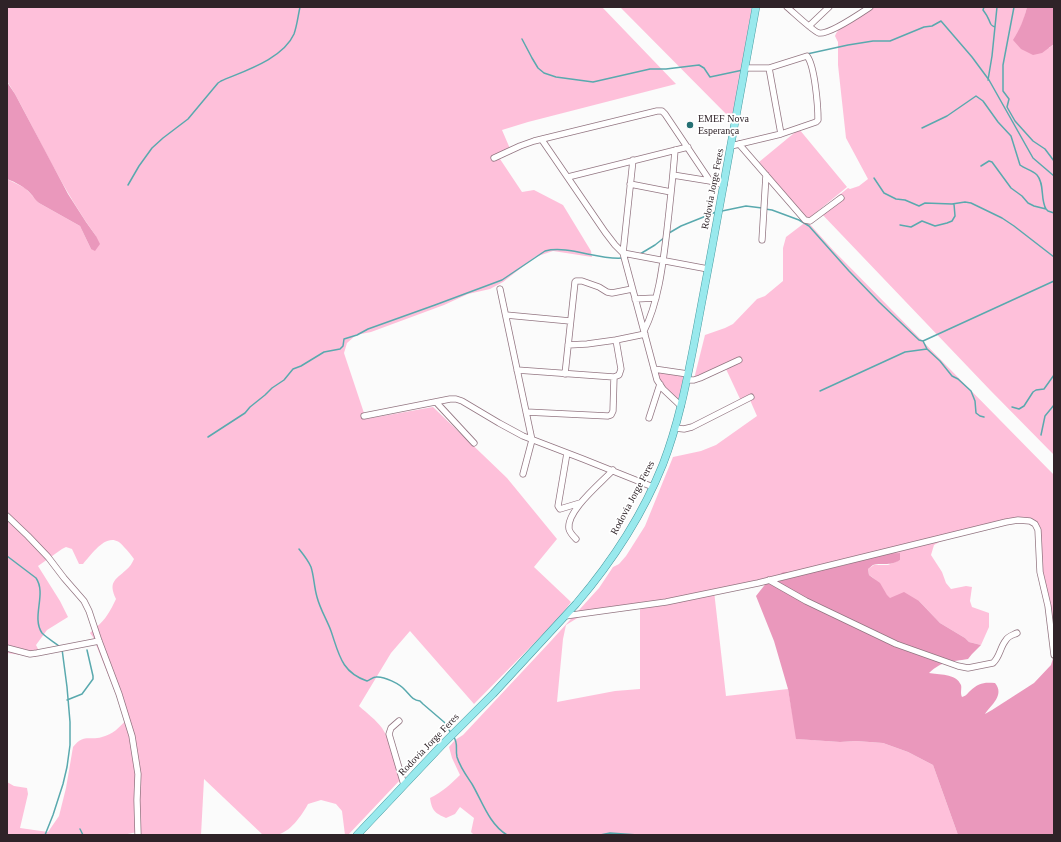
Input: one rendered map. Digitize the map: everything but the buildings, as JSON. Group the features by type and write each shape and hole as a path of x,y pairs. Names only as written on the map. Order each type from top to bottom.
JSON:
{"main road":[{"name":"Rodovia Jorge Feres","path":"357,835 440,746 493,694 589,588 610,560 633,524 653,487 663,465 675,428 688,377 724,185 735,145 745,68 756,7"}],"street":[{"path":"787,7 818,32 826,32 834,29 870,7"},
{"path":"809,26 828,7"},
{"path":"735,145 781,134 818,120 813,73 808,56 769,68 745,68"},
{"path":"769,68 781,134"},
{"path":"494,158 520,146 662,111 710,181"},
{"path":"542,140 605,232 623,253 708,269"},
{"path":"735,145 766,175 805,220 810,221 841,198"},
{"path":"568,177 688,147"},
{"path":"645,332 656,298 663,261 675,150"},
{"path":"633,160 623,253 657,380 663,389 681,406"},
{"path":"673,175 710,181 724,185"},
{"path":"762,240 766,175"},
{"path":"630,184 671,192"},
{"path":"565,374 575,282 582,281 612,293 632,289"},
{"path":"500,289 532,440 523,474"},
{"path":"635,299 656,298"},
{"path":"506,315 570,321"},
{"path":"568,345 616,340 645,332"},
{"path":"517,370 614,377 621,369 616,340"},
{"path":"654,369 688,377 694,380 739,360"},
{"path":"526,412 610,416 613,411 614,377"},
{"path":"649,418 660,384"},
{"path":"675,428 684,429 692,427 751,397"},
{"path":"364,416 454,398 532,440 613,470 653,487"},
{"path":"436,402 474,443"},
{"path":"567,453 558,506 560,509 580,503"},
{"path":"576,539 569,526 571,516 580,503 613,470"},
{"path":"7,516 48,557 84,601 89,611 119,694 133,741 138,774 138,835"},
{"path":"565,616 666,602 758,584 769,580 1018,520 1030,521 1035,524 1038,530 1040,572 1048,606 1054,655"},
{"path":"769,580 806,602 896,644 958,666 968,668 993,663 998,657 1005,641 1017,633"},
{"path":"7,648 30,654 99,641"},
{"path":"399,721 391,728 389,734 404,785"}],"shaded area":[{"path":"7,7 602,7 676,84 502,130 511,151 500,159 522,192 534,190 563,205 591,251 592,257 553,251 535,257 503,282 490,289 468,294 444,305 371,332 356,335 347,343 344,353 366,419 433,407 507,478 557,539 534,567 571,602 560,617 474,704 410,631 391,653 359,706 377,722 385,733 391,746 401,779 348,835 345,835 342,811 336,804 321,800 308,804 299,818 286,831 281,834 263,835 204,779 201,835 138,835 137,832 123,835 7,835 7,782 14,786 27,788 28,794 20,828 48,832 59,816 66,788 73,747 80,740 102,737 113,732 126,720 93,637 90,633 111,610 116,599 113,589 114,582 129,568 134,559 127,550 118,542 113,540 102,544 83,564 79,564 72,549 66,547 38,566 60,601 68,617 47,630 36,645 40,653 35,657 7,653 7,179 25,188 39,203 80,226 91,249 96,236 63,184 7,81"},
{"path":"620,7 752,7 741,77 732,120"},
{"path":"874,7 1027,7 1019,31 1049,48 1054,44 1054,455 819,211 848,188 850,189 859,186 868,179 846,138 838,65 838,42 835,36 846,23"},
{"path":"1027,7 1054,7 1054,44 1042,53 1033,55 1021,49 1013,40 1022,24"},
{"path":"7,82 15,94 68,194 96,236 100,244 95,251 91,249 80,226 39,203 25,189 7,179"},
{"path":"799,129 847,187 807,220 759,162"},
{"path":"807,221 833,250 1054,475 1054,656 1047,612 1040,586 1038,525 1018,522 952,535 934,545 931,555 942,572 946,583 951,589 966,586 972,587 970,601 972,607 989,613 989,627 981,645 969,642 940,623 919,601 890,599 887,596 878,583 869,575 868,569 874,565 888,565 900,560 899,553 827,569 783,572 778,575 714,591 726,696 788,689 797,739 883,743 908,752 933,765 958,835 474,835 471,832 474,818 460,807 455,814 446,818 437,813 432,806 430,798 446,788 460,775 452,758 449,747 455,740 463,735 550,642 599,588 613,567 619,564 626,556 645,526 673,457 701,451 716,445 757,416 750,400 741,401 726,369 693,383 705,335 733,324 757,299 765,296 783,281 783,248 786,237","holes":["640,608 640,689 615,691 557,702 563,639 566,625 584,614 605,611 625,611"]},
{"path":"657,371 686,376 680,403 659,380"},
{"path":"900,553 900,560 896,562 872,565 868,569 869,575 880,583 890,598 904,592 919,601 940,623 969,642 981,645 968,659 943,664 929,673 946,675 955,678 961,685 962,697 979,685 984,683 995,683 998,687 998,696 985,714 1034,683 1051,665 1054,655 1054,835 958,835 933,765 908,752 883,743 796,739 788,689 774,641 756,596 767,582 783,572 827,569 849,564 876,554"}],"waterway":[{"path":"128,185 152,148 188,119 218,83 262,63 289,43 295,31 300,7"},
{"path":"984,7 983,10 990,24 995,27"},
{"path":"988,80 997,7"},
{"path":"1014,7 1003,65 1003,91 1009,99 1007,107 1015,121 1033,141 1045,149 1054,161"},
{"path":"807,54 873,41 890,41 924,27 932,26 941,21 972,57 989,80 1033,158 1054,176"},
{"path":"522,39 538,68 544,73 556,77 593,82 650,69 666,69 699,65 704,68 710,77 743,70"},
{"path":"922,128 947,116 976,96 983,101 998,122 1011,136 1020,165 1037,175 1041,183 1043,201 1046,209"},
{"path":"981,166 989,161 992,162 1011,188 1022,196 1028,203 1054,213"},
{"path":"874,178 884,193 896,199 905,200 919,206 925,203 971,203 1002,218 1054,257"},
{"path":"900,225 911,227 922,221 935,226 947,223 952,221 955,216 954,204"},
{"path":"722,211 746,206 762,208"},
{"path":"765,209 772,210 799,220 809,226 879,302 919,340 923,341 1054,281"},
{"path":"669,233 681,226 716,212"},
{"path":"640,254 665,237"},
{"path":"208,437 245,413 272,388 284,380 293,369 301,366 324,352 340,349 343,346 344,339 502,280 545,251 563,250 603,257 622,258"},
{"path":"923,341 927,349 940,361 952,376 958,379 971,391 975,401 976,413 984,417"},
{"path":"820,391 905,352 927,349"},
{"path":"1012,407 1019,409 1024,406 1033,392 1044,389 1054,375"},
{"path":"1041,435 1045,416 1054,405"},
{"path":"299,549 311,567 318,601 331,631 339,655 346,667 352,673 367,681 374,677 379,677 399,685 444,722 451,733"},
{"path":"7,556 36,578 40,591 38,613 39,627 46,637 59,646"},
{"path":"45,835 63,784 70,745 70,722 62,649"},
{"path":"67,700 82,694 93,679 87,650"},
{"path":"453,736 456,744 456,754 461,768 472,784 486,812 495,825 507,835"},
{"path":"80,829 83,835"},
{"path":"600,835 610,833 638,835"}],"place":[{"name":"EMEF Nova Esperança","path":"690,125"}]}
